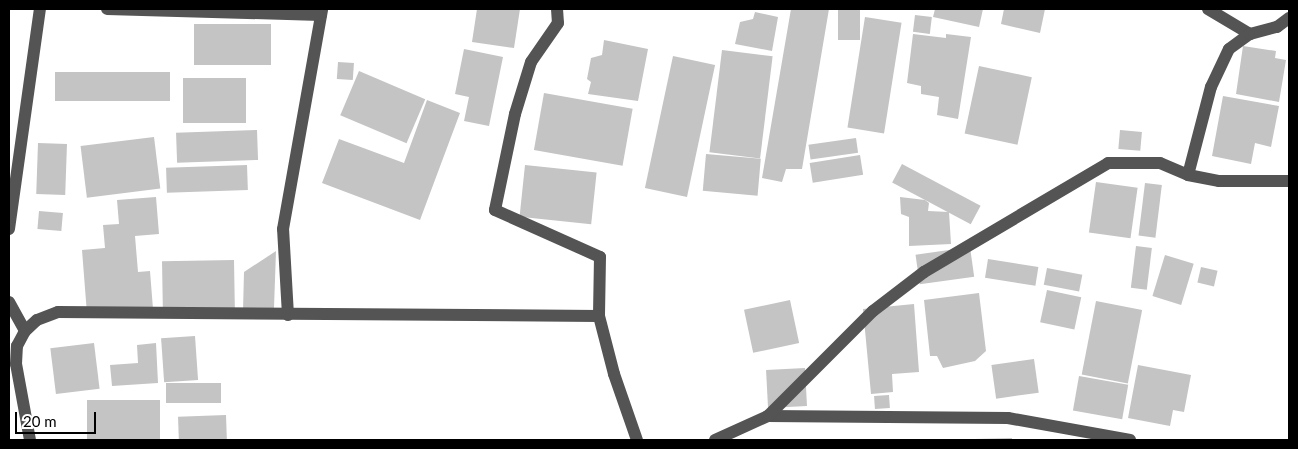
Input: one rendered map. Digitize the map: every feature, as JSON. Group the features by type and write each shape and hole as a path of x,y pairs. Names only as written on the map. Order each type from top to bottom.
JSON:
{"street":[{"path":"9,229 40,9"},
{"path":"107,9 321,12 283,229 288,315"},
{"path":"557,9 558,23 531,62 528,71 515,114 495,210 600,257 599,316 614,374 637,440"},
{"path":"1208,9 1250,34"},
{"path":"1188,175 1211,87 1229,50 1250,34 1283,27 1289,18"},
{"path":"715,440 768,416 873,311 924,272 1108,163 1160,163 1188,175 1219,181 1289,181"},
{"path":"9,302 25,331"},
{"path":"30,440 16,364 17,346 25,331 37,320 58,312 599,316"},
{"path":"768,416 1008,418 1130,440"}],"building":[{"path":"477,9 520,9 514,48 472,42"},
{"path":"791,9 829,9 802,169 786,169 782,182 762,178"},
{"path":"838,9 860,9 860,40 838,40"},
{"path":"935,9 983,9 979,27 933,17"},
{"path":"1004,9 1045,9 1040,33 1001,24"},
{"path":"755,12 778,17 772,51 735,44 740,22 753,19"},
{"path":"915,15 932,17 930,34 913,32"},
{"path":"865,17 902,23 884,133 847,128"},
{"path":"194,24 271,24 271,65 194,65"},
{"path":"913,34 946,38 946,34 971,37 958,119 937,115 939,97 921,94 921,86 907,83"},
{"path":"604,40 648,49 638,101 588,94 591,82 587,79 591,58 602,55"},
{"path":"1243,46 1276,51 1275,58 1286,60 1279,102 1236,94"},
{"path":"464,49 503,57 489,126 464,121 469,97 455,94"},
{"path":"722,50 773,56 760,158 709,152"},
{"path":"673,56 715,65 687,197 645,188"},
{"path":"338,62 354,63 353,80 337,79"},
{"path":"979,66 1032,77 1017,145 965,133"},
{"path":"359,71 425,99 407,143 340,115"},
{"path":"55,72 170,72 170,101 55,101"},
{"path":"183,78 246,78 246,123 183,123"},
{"path":"544,93 633,109 623,166 534,150"},
{"path":"1223,96 1279,106 1271,147 1255,143 1251,164 1212,156"},
{"path":"427,100 460,113 420,220 322,183 339,139 404,163"},
{"path":"257,130 258,160 177,163 176,133"},
{"path":"1120,130 1142,132 1140,151 1118,149"},
{"path":"154,137 160,189 87,198 81,146"},
{"path":"856,138 858,153 811,160 808,145"},
{"path":"38,143 67,144 65,195 36,194"},
{"path":"706,154 761,159 758,196 703,191"},
{"path":"860,155 863,175 813,183 810,163"},
{"path":"902,164 981,206 971,224 892,183"},
{"path":"247,165 248,190 167,193 166,168"},
{"path":"525,165 597,173 591,224 520,217"},
{"path":"1096,182 1138,188 1130,238 1089,233"},
{"path":"1145,183 1162,185 1155,238 1139,236"},
{"path":"156,197 159,234 135,236 138,272 150,271 153,309 87,314 82,250 105,248 103,225 119,224 117,200"},
{"path":"900,197 925,200 929,203 928,211 949,212 951,244 909,246 909,217 901,214"},
{"path":"39,211 63,213 61,231 37,229"},
{"path":"1136,246 1152,248 1147,290 1131,288"},
{"path":"970,247 974,277 920,284 916,255"},
{"path":"276,251 274,308 243,311 244,272"},
{"path":"1165,255 1194,264 1181,305 1152,296"},
{"path":"988,259 1038,267 1035,286 985,278"},
{"path":"234,260 235,311 163,312 162,261"},
{"path":"1201,267 1218,271 1214,286 1197,283"},
{"path":"1047,268 1082,275 1079,292 1044,285"},
{"path":"1047,290 1081,297 1074,330 1040,322"},
{"path":"979,293 986,351 975,361 943,368 937,356 930,356 924,300"},
{"path":"790,300 799,343 753,353 744,310"},
{"path":"1096,301 1142,310 1128,384 1082,375"},
{"path":"914,304 919,372 892,374 893,392 871,394 863,309"},
{"path":"195,336 198,380 164,382 161,338"},
{"path":"94,343 100,389 56,394 50,348"},
{"path":"156,343 158,383 112,386 110,365 138,363 137,345"},
{"path":"1034,359 1039,393 996,399 991,365"},
{"path":"1138,365 1191,375 1184,412 1173,410 1170,426 1128,418"},
{"path":"805,368 807,406 768,408 766,370"},
{"path":"1079,376 1128,385 1122,419 1073,410"},
{"path":"166,383 221,383 221,403 166,403"},
{"path":"889,395 890,408 875,409 874,396"},
{"path":"87,400 160,400 160,440 87,440"},
{"path":"226,415 227,439 179,440 178,417"},
{"path":"1012,438 1012,440 974,440 974,439"}]}
